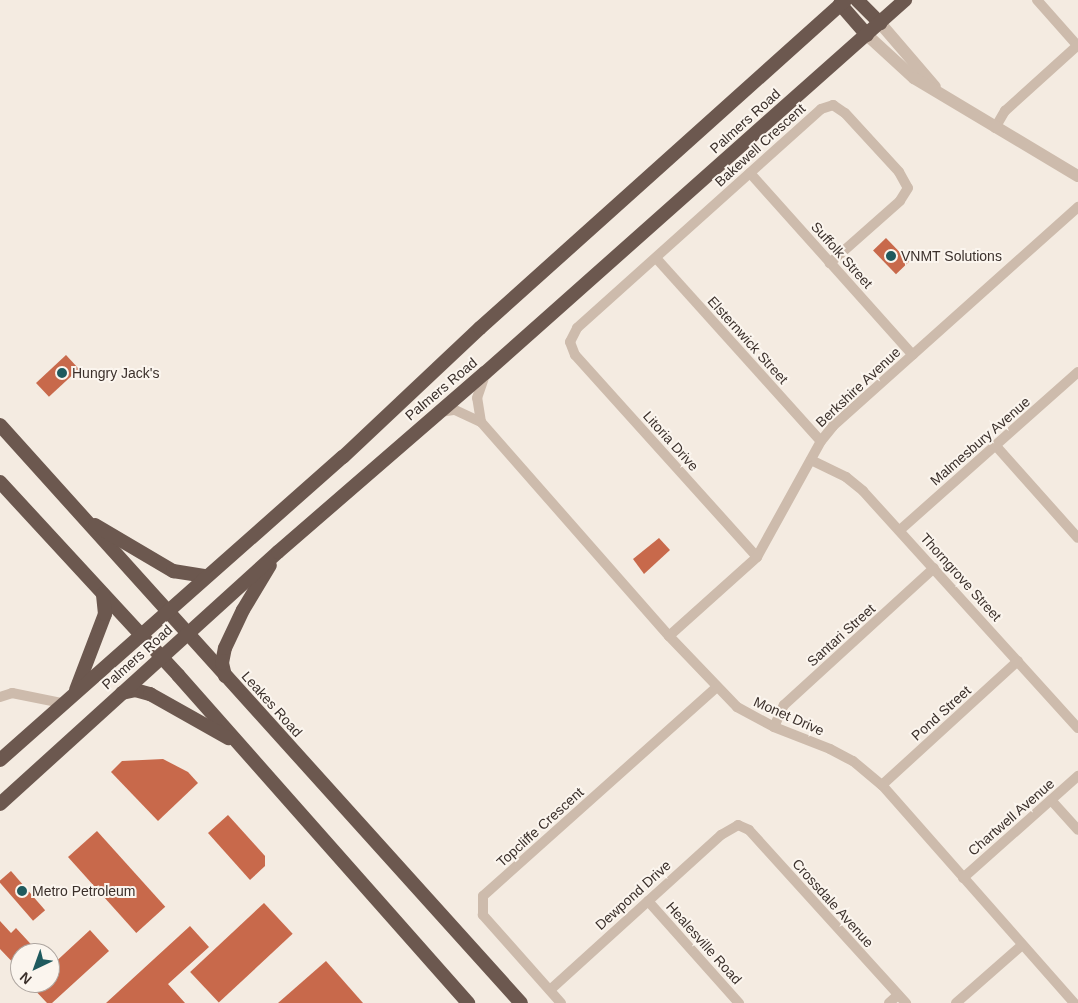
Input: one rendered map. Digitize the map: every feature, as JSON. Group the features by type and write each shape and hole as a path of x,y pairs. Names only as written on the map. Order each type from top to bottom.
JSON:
{"highway":[{"path":"857,0 880,23"},
{"name":"Palmers Road","path":"0,804 278,552 485,373 905,0"},
{"path":"842,2 867,35"},
{"name":"Palmers Road","path":"0,760 69,701 166,611 343,457 472,335 842,2"},
{"name":"Leakes Road","path":"0,425 80,516 521,1003"},
{"path":"0,482 162,657 468,1003"},
{"path":"80,516 174,571 206,576"},
{"path":"225,676 222,663 225,648 243,610 278,552"},
{"path":"69,701 105,614 103,594"},
{"path":"122,693 136,690 150,694 241,746"}],"street":[{"path":"995,128 1005,111 1078,45 1037,0"},
{"path":"880,23 941,94"},
{"path":"867,35 914,78 1078,176"},
{"name":"Bakewell Crescent","path":"570,342 577,328 821,109 833,105 845,113 906,181 905,196 830,263"},
{"name":"Suffolk Street","path":"750,173 913,355"},
{"name":"Berkshire Avenue","path":"669,636 756,557 821,441 833,426 1078,207"},
{"name":"Elsternwick Street","path":"656,258 821,441"},
{"name":"Litoria Drive","path":"570,342 576,355 756,557"},
{"name":"Malmesbury Avenue","path":"900,530 1078,372"},
{"path":"481,422 477,398 485,373"},
{"name":"Monet Drive","path":"432,417 443,410 455,410 481,422 669,636 737,707 774,727 830,749 853,761 882,785 1074,1003"},
{"path":"996,446 1078,538"},
{"name":"Thorngrove Street","path":"811,460 852,482 900,530 1078,728"},
{"name":"Santari Street","path":"774,727 784,705 934,568"},
{"name":"Pond Street","path":"882,785 1018,661"},
{"name":"Topcliffe Crescent","path":"561,1003 484,915 483,896 717,687"},
{"path":"0,697 12,693 69,701"},
{"name":"Chartwell Avenue","path":"963,878 1078,776"},
{"path":"1051,800 1078,830"},
{"name":"Dewpond Drive","path":"550,990 721,835 738,825"},
{"name":"Crossdale Avenue","path":"738,825 749,830 906,1003"},
{"name":"Healesville Road","path":"648,901 739,1003"},
{"path":"956,1003 1022,945"},
{"path":"889,1003 898,994"}],"building":[{"name":"VNMT Solutions","path":"886,238 909,262 896,274 873,251"},
{"path":"66,355 79,369 49,397 36,383"},
{"path":"659,538 670,550 644,574 633,559"},
{"path":"163,759 188,772 198,783 158,821 111,772 122,761"},
{"path":"228,815 265,856 265,866 250,880 208,833"},
{"path":"97,831 165,907 136,933 68,857"},
{"path":"11,871 45,910 33,921 0,883"},
{"path":"264,903 293,934 219,1003 190,972"},
{"path":"0,921 11,933 16,928 30,943 10,943 10,960 0,949"},
{"path":"190,926 209,947 168,984 185,1003 106,1003"},
{"path":"90,930 109,951 52,1003 47,1003 38,993 60,993 60,958"},
{"path":"326,961 363,1003 278,1003"}],"place":[{"name":"VNMT Solutions","path":"891,256"},
{"name":"Hungry Jack's","path":"62,373"},
{"name":"Metro Petroleum","path":"22,891"}]}
